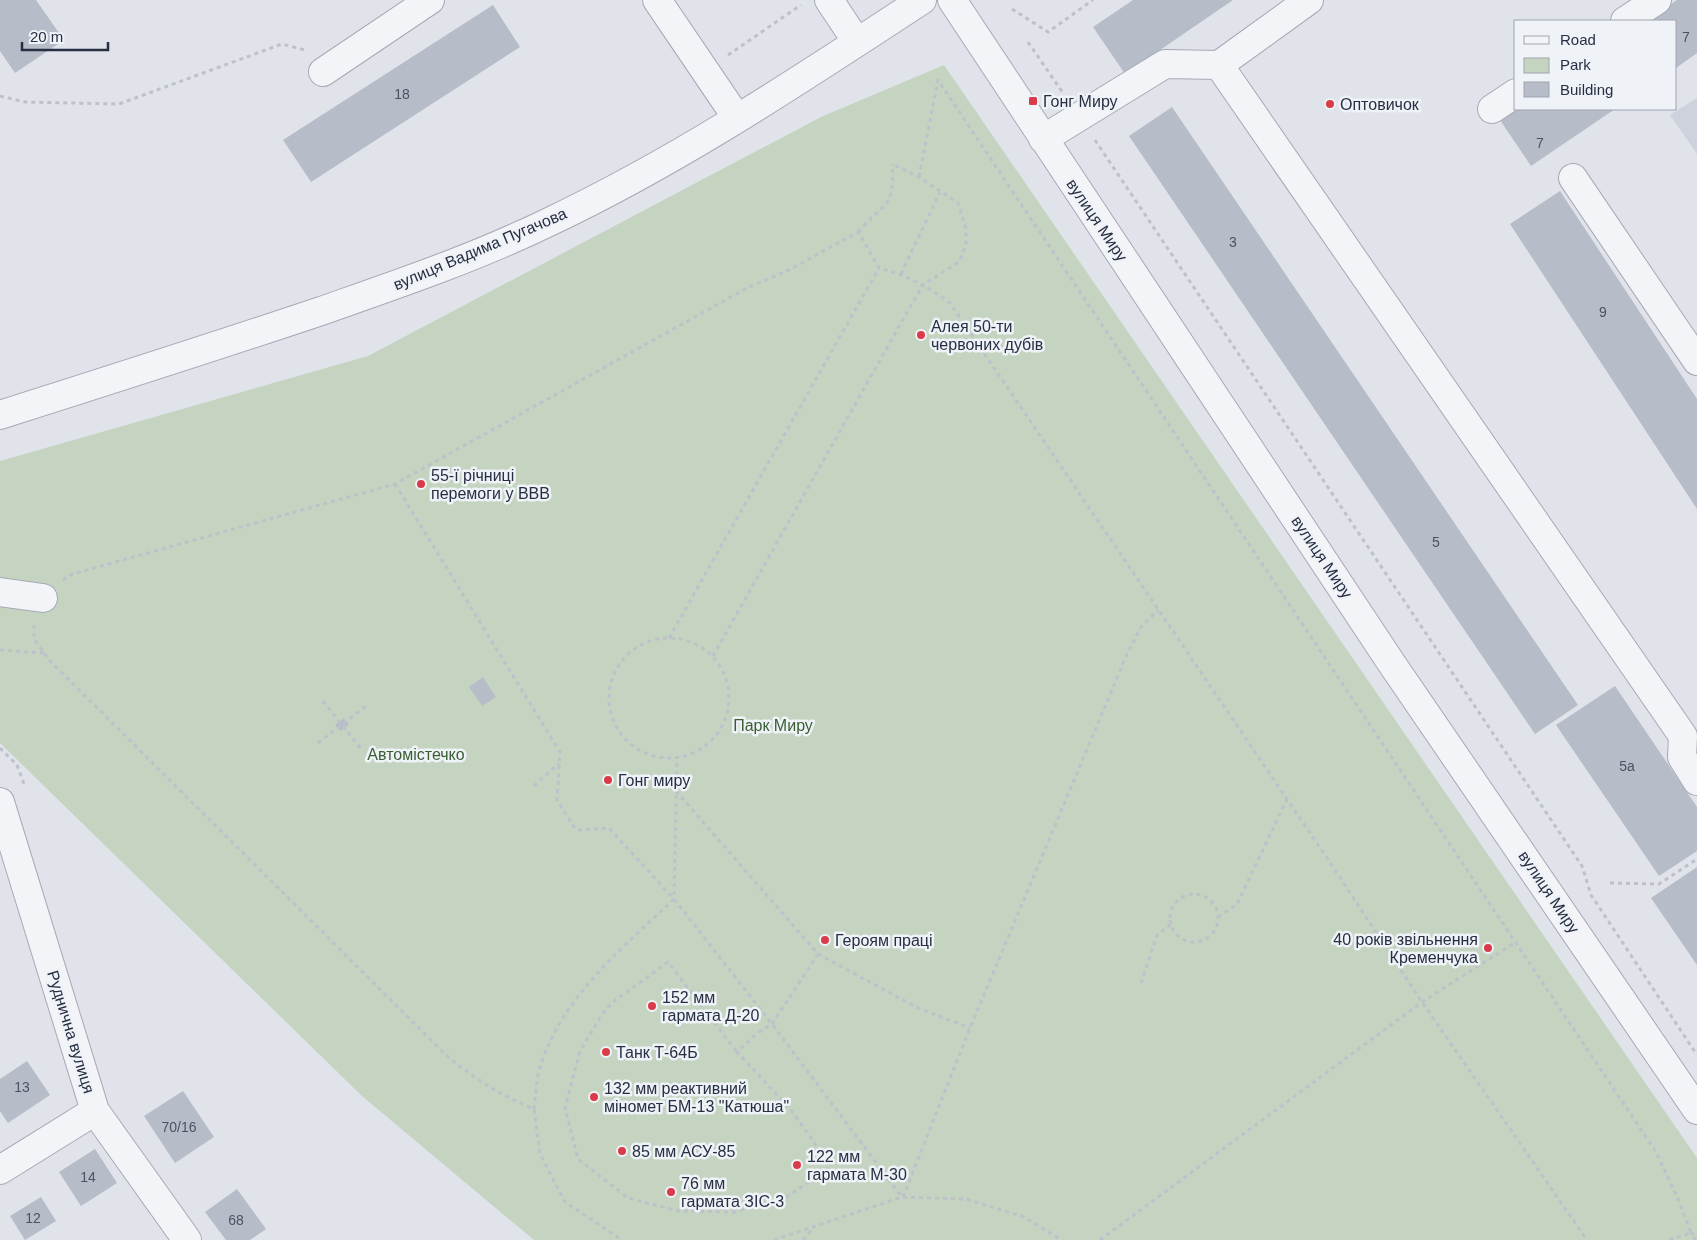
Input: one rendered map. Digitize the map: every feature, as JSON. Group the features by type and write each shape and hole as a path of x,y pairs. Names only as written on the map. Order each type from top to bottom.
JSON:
{"street":[{"path":"323,72 430,0"},
{"path":"657,0 737,118"},
{"path":"829,0 857,42"},
{"name":"вулиця Вадима Пугачова","path":"0,415 248,336 464,259 549,222 657,166 737,118 922,0"},
{"name":"вулиця Миру","path":"952,0 1392,664 1697,1110"},
{"path":"1044,139 1165,64 1219,66 1309,0"},
{"path":"1627,20 1657,0"},
{"path":"1219,66 1690,731 1682,757 1697,781"},
{"path":"1492,109 1514,94"},
{"path":"1573,178 1697,361"},
{"path":"0,592 43,598"},
{"name":"Руднична вулиця","path":"0,802 95,1111 187,1240"},
{"path":"0,1170 95,1111"}],"path":[{"path":"705,71 810,0"},
{"path":"1012,9 1048,32 1093,0"},
{"path":"1028,42 1080,116 1582,866 1591,895 1697,1055"},
{"path":"0,96 25,102 119,104 282,44 308,51 323,72"},
{"path":"919,177 938,80 1656,1152 1691,1233 1696,1240"},
{"path":"534,1109 508,1099 475,1080 444,1054 44,653 34,639 34,614 43,598 69,575 395,484 747,288 789,270 858,232 882,211 892,196 892,164 919,177 958,203 966,229 966,245 959,262 924,284 713,656"},
{"path":"901,274 940,192"},
{"path":"858,232 879,268 901,274 924,284 950,303 1422,1002 1587,1240"},
{"path":"669,638 879,268"},
{"path":"395,484 560,752 557,800 576,830 609,828 674,899 772,1024 902,1197"},
{"path":"902,1197 970,1028 1127,654 1141,627 1158,610"},
{"path":"669,638 694,643 713,656 723,671 730,694 729,709 724,724 714,739 702,749 677,758 658,758 641,752 622,736 611,714 609,695 613,676 621,662 634,650 650,641 669,638"},
{"path":"0,650 44,653"},
{"path":"323,701 361,748"},
{"path":"318,743 366,706"},
{"path":"622,1240 565,1202 540,1154 534,1109 540,1068 558,1026 586,986 674,899 677,758"},
{"path":"534,786 559,762"},
{"path":"676,792 818,954 918,1008 970,1028"},
{"path":"1218,917 1237,904 1286,799"},
{"path":"1610,883 1659,884 1697,859"},
{"path":"1192,894 1198,894 1211,901 1216,908 1218,917 1217,927 1211,935 1203,940 1193,942 1183,939 1176,933 1171,924 1171,914 1175,904 1182,898 1192,894"},
{"path":"1141,983 1157,935 1171,924"},
{"path":"1100,1240 1422,1002 1516,942"},
{"path":"737,1052 756,1034 772,1024 818,954"},
{"path":"668,962 690,988 737,1052 791,1110 831,1166 787,1197 734,1212 679,1211 628,1198 578,1159 565,1108 580,1050 603,1013 613,1002 668,962"},
{"path":"774,1240 902,1197 966,1199 1024,1216 1061,1240"},
{"path":"803,1240 814,1227"},
{"path":"1667,1240 1691,1233 1697,1235"}],"shaded area":[{"path":"1697,98 1697,154 1670,115"}],"green space":[{"name":"Парк Миру","path":"944,65 1697,1158 1697,1240 534,1240 362,1096 0,743 0,461 368,356 821,117"}],"building":[{"path":"0,0 36,0 64,40 15,73 0,51"},
{"path":"1133,0 1233,0 1125,74 1093,27"},
{"path":"1677,0 1697,0 1697,53 1677,67 1677,20 1647,20"},
{"path":"493,5 520,47 311,182 283,140"},
{"path":"1172,107 1578,705 1535,734 1129,136"},
{"path":"1515,110 1614,110 1531,166 1500,120"},
{"path":"1560,191 1697,399 1697,509 1510,224"},
{"path":"483,677 496,697 482,706 469,687"},
{"path":"1615,686 1697,807 1697,851 1659,876 1556,725"},
{"path":"344,718 349,724 341,731 335,725"},
{"path":"1697,867 1697,965 1651,898"},
{"path":"27,1061 50,1095 8,1123 0,1111 0,1079"},
{"path":"183,1091 214,1137 175,1163 144,1116"},
{"path":"95,1149 117,1183 81,1206 59,1172"},
{"path":"237,1189 266,1229 250,1240 226,1240 205,1212"},
{"path":"41,1197 56,1221 25,1240 10,1216"}],"place":[{"name":"Гонг Миру","path":"1033,101"},
{"name":"Оптовичок","path":"1330,104"},
{"name":"Алея 50-ти червоних дубів","path":"921,335"},
{"name":"55-ї річниці перемоги у ВВВ","path":"421,484"},
{"name":"Гонг миру","path":"608,780"},
{"name":"Героям працi","path":"825,940"},
{"name":"40 рокiв звiльнення Кременчука","path":"1488,948"},
{"name":"152 мм гармата Д-20","path":"652,1006"},
{"name":"Танк Т-64Б","path":"606,1052"},
{"name":"132 мм реактивний міномет БМ-13 \"Катюша\"","path":"594,1097"},
{"name":"85 мм АСУ-85","path":"622,1151"},
{"name":"122 мм гармата М-30","path":"797,1165"},
{"name":"76 мм гармата ЗІС-3","path":"671,1192"}],"park label":[{"name":"Автомістечко","path":"416,754"}]}
